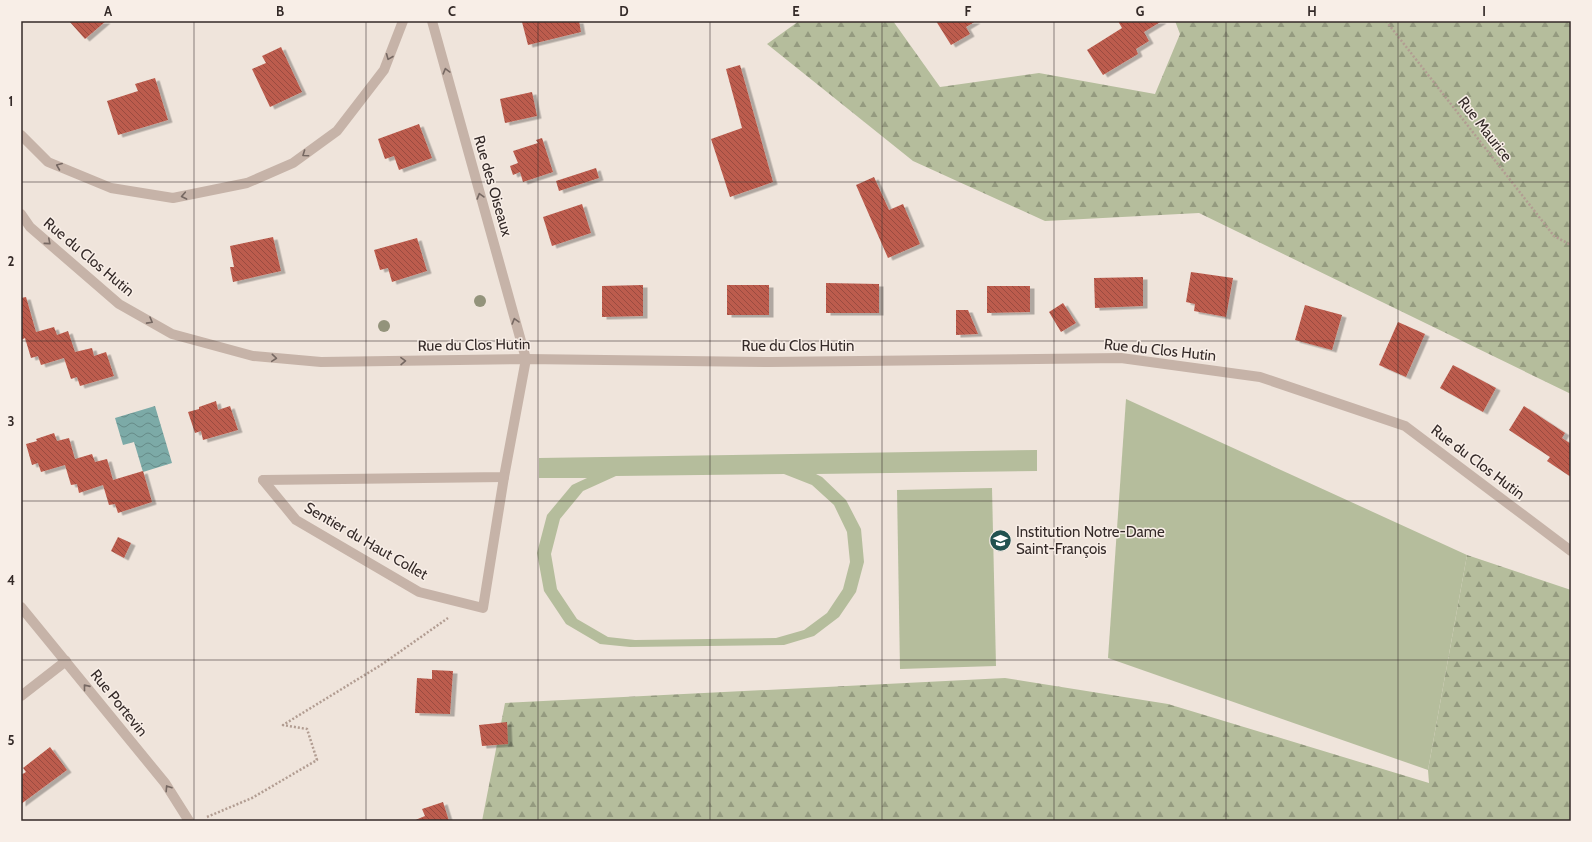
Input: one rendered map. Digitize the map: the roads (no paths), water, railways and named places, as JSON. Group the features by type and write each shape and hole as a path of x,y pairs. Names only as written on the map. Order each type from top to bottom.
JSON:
{"street":[{"path":"21,135 48,162 111,188 173,198 246,183 293,163 337,132 384,70 403,21"},
{"name":"Rue des Oiseaux","path":"432,21 526,359"},
{"name":"Rue du Clos Hutin","path":"21,214 30,227 119,304 172,334 253,356 321,362 526,359 770,362 1121,358 1260,377 1405,426 1571,551"},
{"name":"Sentier du Haut Collet","path":"504,477 263,480 296,520 419,592 483,608 504,477 526,359"},
{"name":"Rue Portevin","path":"21,607 165,783 189,821"},
{"path":"21,696 66,662"}],"water":[{"path":"155,406 172,463 143,472 134,442 123,445 115,418"}],"place":[{"name":"Institution Notre‐Dame Saint‐François","path":"1001,541"}]}
